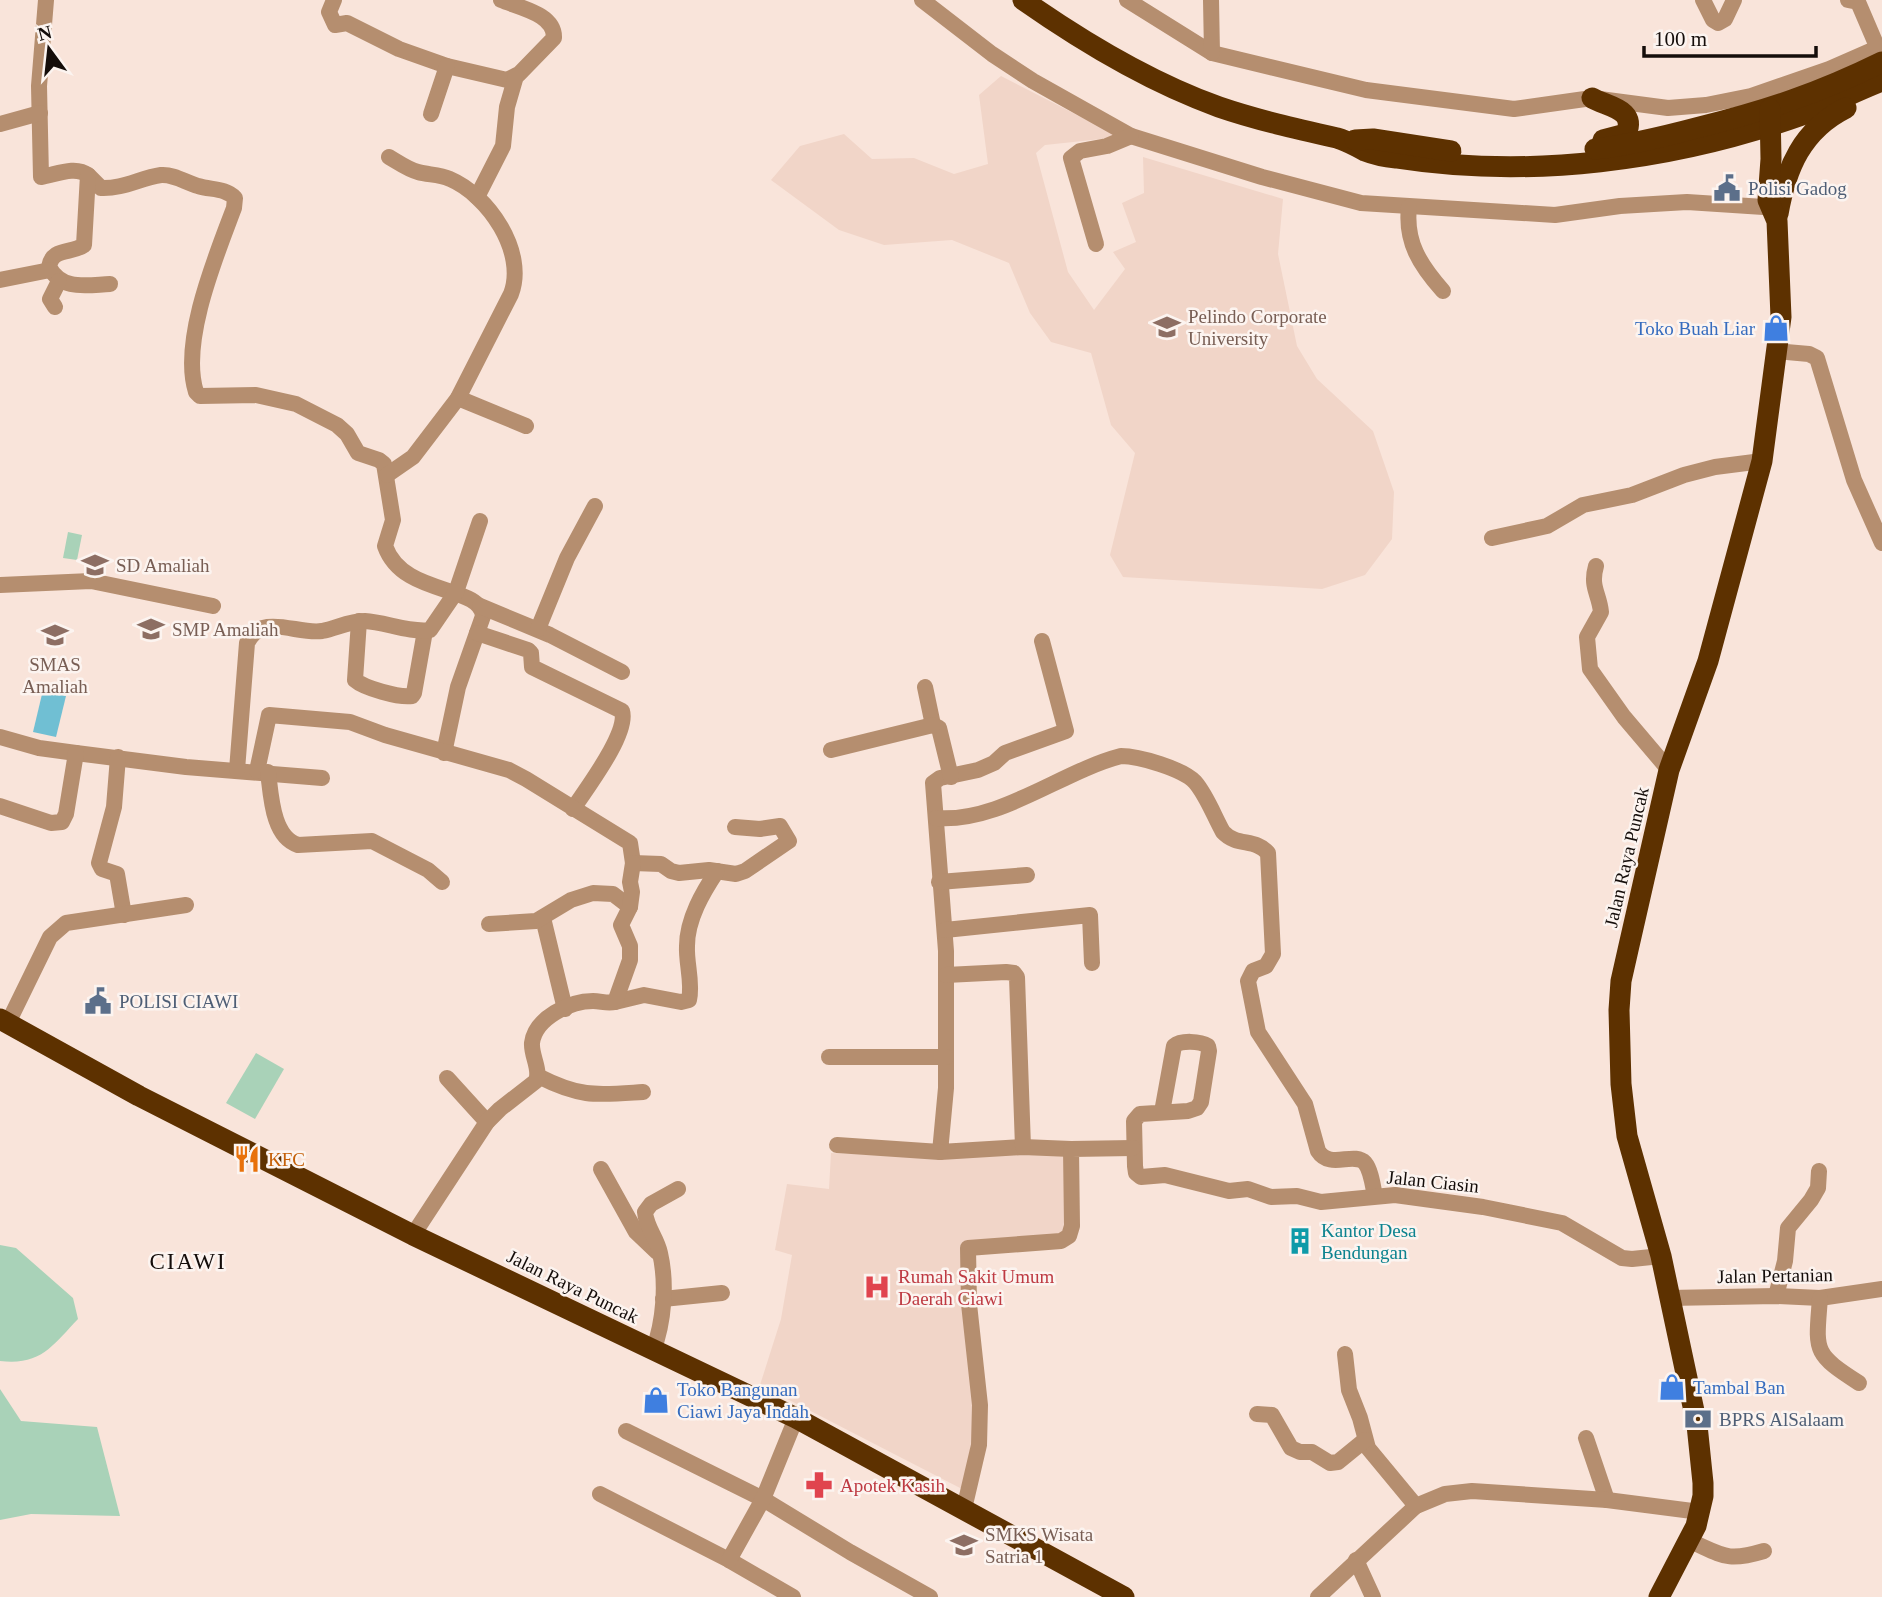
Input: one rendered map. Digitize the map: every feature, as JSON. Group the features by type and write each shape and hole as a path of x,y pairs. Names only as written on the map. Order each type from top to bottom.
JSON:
{"highway":[{"path":"1023,0 1056,23 1130,66 1217,106 1349,141 1366,151 1395,158 1510,167 1632,159 1728,137 1838,84 1880,56"},
{"path":"1349,141 1373,139 1476,152 1556,153 1619,146 1822,108 1882,81"},
{"path":"1775,212 1790,166 1805,140 1827,119 1882,89"},
{"path":"1579,150 1596,142 1621,137 1628,128 1626,115 1621,110 1592,99"},
{"name":"Jalan Raya Puncak","path":"1660,1597 1690,1541 1700,1512 1703,1483 1701,1453 1661,1256 1627,1136 1621,1084 1621,981 1669,770 1707,661 1762,461 1781,317 1775,212 1768,192 1771,117"},
{"path":"1728,137 1752,143 1771,159"},
{"name":"Jalan Raya Puncak","path":"4,1021 139,1096 413,1234 796,1418 1124,1597"}],"street":[{"path":"47,0 39,77 41,177 71,170 88,175 101,188 127,186 163,175 181,178 197,186 230,192 235,198 234,208 200,302 193,359 196,392 200,396 256,395 296,404 343,429 358,453 382,462 387,475 393,520 385,546 398,567 416,580 441,590 456,592 480,606 538,629 622,672"},
{"path":"334,0 329,12 335,25 347,23 399,49 447,66 501,79 516,76"},
{"path":"477,197 503,146 506,114 516,76 554,38 551,23 540,15 501,0"},
{"path":"922,0 992,54 1033,81 1130,136 1262,177 1362,203 1555,215 1620,206 1687,202 1775,212"},
{"path":"1127,0 1212,53 1366,90 1440,101 1523,108 1592,99 1682,108 1730,101 1829,69 1880,56 1858,2 1848,0"},
{"path":"1211,0 1212,53"},
{"path":"1703,0 1716,23 1726,19 1734,0"},
{"path":"431,114 447,66"},
{"path":"0,124 40,113"},
{"path":"1096,244 1071,158 1080,151 1107,146 1130,136"},
{"path":"387,475 413,457 458,398 515,281 507,239 495,217 477,197 447,178 415,172 389,157"},
{"path":"55,307 50,299 55,276 50,262 56,254 80,249 84,245 88,175"},
{"path":"1409,207 1408,232 1416,256 1443,291"},
{"path":"0,280 55,276 75,285 110,284"},
{"path":"1775,351 1809,354 1816,358 1841,440 1882,543"},
{"path":"458,398 526,426"},
{"path":"1492,538 1547,526 1583,505 1632,495 1684,475 1715,467 1762,461"},
{"path":"1865,503 1882,503"},
{"path":"538,629 567,558 595,506"},
{"path":"237,770 247,643 255,632 274,626 321,631 359,621 430,630 456,592 480,521"},
{"path":"1596,566 1593,577 1601,612 1587,637 1590,669 1624,717 1669,770"},
{"path":"0,584 91,581 213,606"},
{"path":"444,753 458,687 483,616 480,606"},
{"path":"359,621 355,680 361,685 404,697 414,693 425,631"},
{"path":"477,633 528,650 531,653 531,667 622,710 623,718 610,752 573,809"},
{"path":"940,1152 946,1057 946,975 933,783 940,778 978,770 1005,753 1066,731 1042,641"},
{"path":"925,687 933,725"},
{"path":"243,711 261,714"},
{"path":"442,882 428,870 372,841 298,845 292,843 279,825 262,772 269,715 350,722 444,753 509,770 541,786 630,844 633,863 630,882 632,892 630,907 621,926 630,946 630,960 615,1002"},
{"path":"831,750 933,725 939,728 951,777"},
{"path":"0,737 39,748 76,753 186,767 321,778"},
{"path":"0,806 51,823 62,822 67,810 76,753"},
{"path":"936,818 955,819 988,811 1121,756 1134,756 1165,766 1195,782 1229,838 1258,845 1268,853 1273,954 1266,966 1253,971 1248,981 1258,1032 1305,1104 1322,1157 1333,1161 1361,1160 1366,1164 1376,1196"},
{"path":"118,757 114,807 99,863 102,869 117,874 124,915"},
{"path":"633,863 661,864 676,872 741,873 789,841 780,826 760,829 735,827"},
{"path":"643,1093 583,1094 559,1087 538,1076 532,1052 534,1034 542,1022 565,1009 588,1002 610,1004 644,995 681,1002 689,1000 686,943 700,897 717,871"},
{"path":"939,882 1027,875"},
{"path":"489,924 526,923 543,918 571,900 593,892 613,894 630,907"},
{"path":"4,1021 55,931 73,920 186,905"},
{"path":"945,930 1090,915 1092,963"},
{"path":"543,918 565,1009"},
{"path":"946,975 1006,972 1014,973 1017,977 1023,1147"},
{"path":"837,1144 940,1152 1023,1147 1133,1148 1133,1125 1140,1114 1191,1111 1199,1105 1209,1051 1207,1045 1179,1042 1174,1046 1162,1112"},
{"path":"829,1058 946,1057"},
{"path":"413,1234 487,1122 526,1091 538,1076"},
{"path":"447,1078 487,1122"},
{"name":"Jalan Ciasin","path":"1133,1148 1136,1172 1141,1177 1165,1175 1229,1191 1248,1189 1271,1197 1297,1196 1321,1202 1402,1195 1483,1207 1570,1226 1622,1258 1661,1256"},
{"path":"964,1509 979,1445 980,1405 969,1304 968,1248 1061,1241 1069,1236 1072,1226 1071,1149"},
{"path":"601,1169 636,1232 661,1255"},
{"path":"1776,1296 1788,1228 1818,1188 1819,1171"},
{"path":"653,1351 662,1327 661,1255 646,1222 645,1212 651,1204 678,1189"},
{"name":"Jalan Pertanian","path":"1669,1298 1820,1298 1882,1290"},
{"path":"663,1299 722,1293"},
{"path":"1820,1298 1816,1340 1818,1348 1829,1362 1859,1383"},
{"path":"1345,1354 1349,1390 1370,1451 1416,1506"},
{"path":"1257,1414 1272,1415 1293,1450 1312,1452 1330,1462 1338,1462 1365,1440"},
{"path":"729,1560 764,1499 796,1418"},
{"path":"626,1431 764,1499 930,1597"},
{"path":"1586,1438 1607,1500"},
{"path":"1318,1597 1416,1506 1434,1497 1457,1491 1607,1500 1700,1512"},
{"path":"600,1494 729,1560 793,1597"},
{"path":"1690,1541 1732,1558 1743,1558 1763,1551"},
{"path":"1356,1560 1373,1597"}],"shaded area":[{"name":"Pelindo Corporate University","path":"1001,76 1120,137 1045,145 1036,153 1068,272 1094,310 1125,269 1113,252 1136,242 1122,203 1144,193 1143,157 1283,199 1278,254 1297,346 1317,379 1373,431 1394,492 1392,539 1365,575 1322,589 1123,577 1110,555 1135,453 1111,425 1091,353 1051,342 1030,313 1009,263 952,240 884,245 839,230 771,180 800,146 844,134 872,159 914,158 954,174 988,164 979,95"},
{"name":"Rumah Sakit Umum Daerah Ciawi","path":"1052,1148 1066,1158 1068,1233 965,1250 976,1410 964,1490 760,1385 781,1319 792,1255 775,1250 787,1184 829,1189 831,1153 960,1158"}],"green space":[{"path":"68,532 82,535 77,560 63,558"},
{"path":"256,1053 284,1069 255,1119 226,1103"},
{"path":"0,1245 16,1248 73,1298 78,1319 45,1352 26,1360 0,1361"},
{"path":"0,1389 21,1421 97,1427 120,1516 31,1514 0,1520"}],"water":[{"path":"43,690 66,696 56,737 33,732"}],"place":[{"name":"Polisi Gadog","path":"1727,188"},
{"name":"Pelindo Corporate University","path":"1167,327"},
{"name":"Toko Buah Liar","path":"1776,328"},
{"name":"SD Amaliah","path":"95,565"},
{"name":"SMP Amaliah","path":"151,629"},
{"name":"SMAS Amaliah","path":"55,635"},
{"name":"POLISI CIAWI","path":"98,1001"},
{"name":"KFC","path":"247,1159"},
{"name":"Kantor Desa Bendungan","path":"1300,1241"},
{"name":"Rumah Sakit Umum Daerah Ciawi","path":"877,1287"},
{"name":"Tambal Ban","path":"1672,1387"},
{"name":"Toko Bangunan Ciawi Jaya Indah","path":"656,1400"},
{"name":"BPRS AlSalaam","path":"1698,1419"},
{"name":"Apotek Kasih","path":"819,1485"},
{"name":"SMKS Wisata Satria 1","path":"964,1545"}],"district":[{"name":"CIAWI","path":"188,1261"}]}
